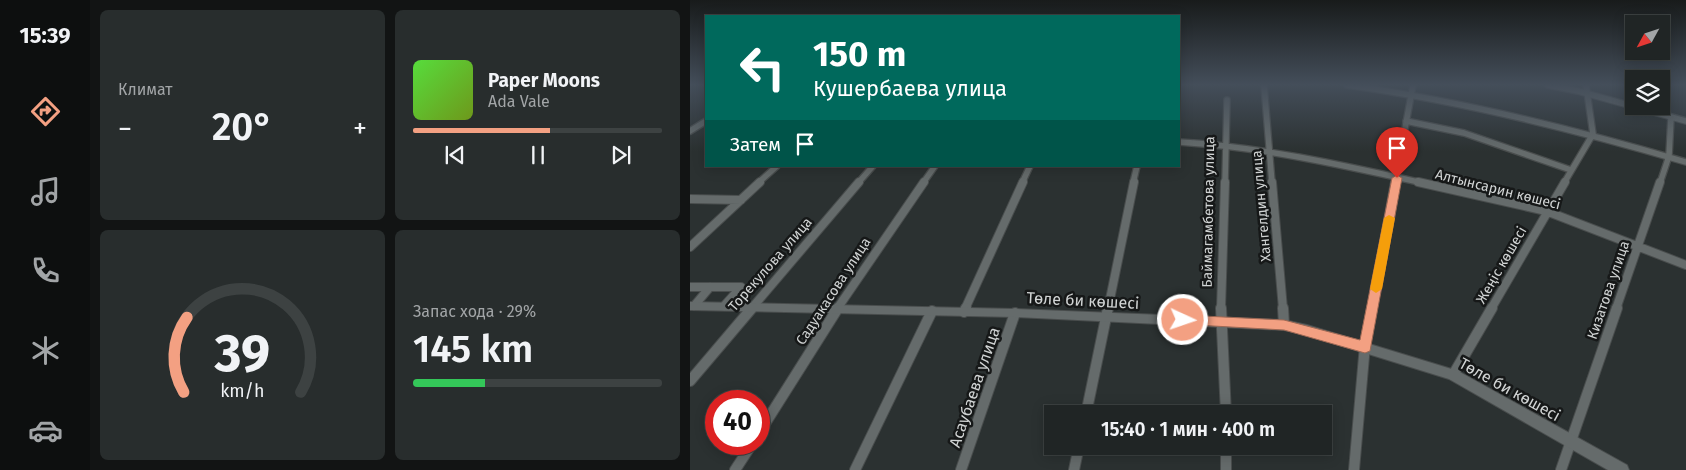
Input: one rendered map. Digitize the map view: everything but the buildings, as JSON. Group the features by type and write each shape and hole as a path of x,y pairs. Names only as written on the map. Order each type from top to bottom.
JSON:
{"street":[{"name":"Баймагамбетова улица","path":"1226,405 1225,361 1220,322 1227,107"},
{"name":"Хангелдин улица","path":"1266,107 1284,325"},
{"path":"1354,470 1365,347 1409,107"},
{"path":"1484,107 1593,134 1686,162"},
{"path":"1589,107 1593,134"},
{"path":"1640,107 1686,121"},
{"name":"Кизатова улица","path":"1561,470 1668,156 1671,117"},
{"path":"1406,121 1464,133 1571,170"},
{"path":"691,130 705,122"},
{"name":"Жеңіс көшесі","path":"1454,374 1546,211 1593,134"},
{"name":"Алтынсарин көшесі","path":"1180,142 1225,145 1314,159 1546,211 1686,265"},
{"path":"690,247 776,167"},
{"name":"Торекулова улица","path":"690,381 751,307 872,167"},
{"name":"Садуакасова улица","path":"770,417 840,308 846,295 934,167"},
{"path":"964,312 1030,167"},
{"path":"1088,405 1137,167"},
{"path":"690,199 741,200"},
{"path":"690,287 742,288 724,306"},
{"path":"692,306 710,287"},
{"name":"Төле би көшесі","path":"692,306 1015,313 1284,325 1454,374 1622,470"},
{"path":"856,470 932,311"},
{"name":"Асаубаева улица","path":"961,470 1015,313"},
{"path":"735,470 745,455"},
{"path":"1074,470 1077,455"},
{"path":"1226,455 1226,470"}],"slow traffic":[{"path":"1376,289 1389,218"}],"route":[{"path":"1183,320 1284,325 1365,347 1397,178"}]}
